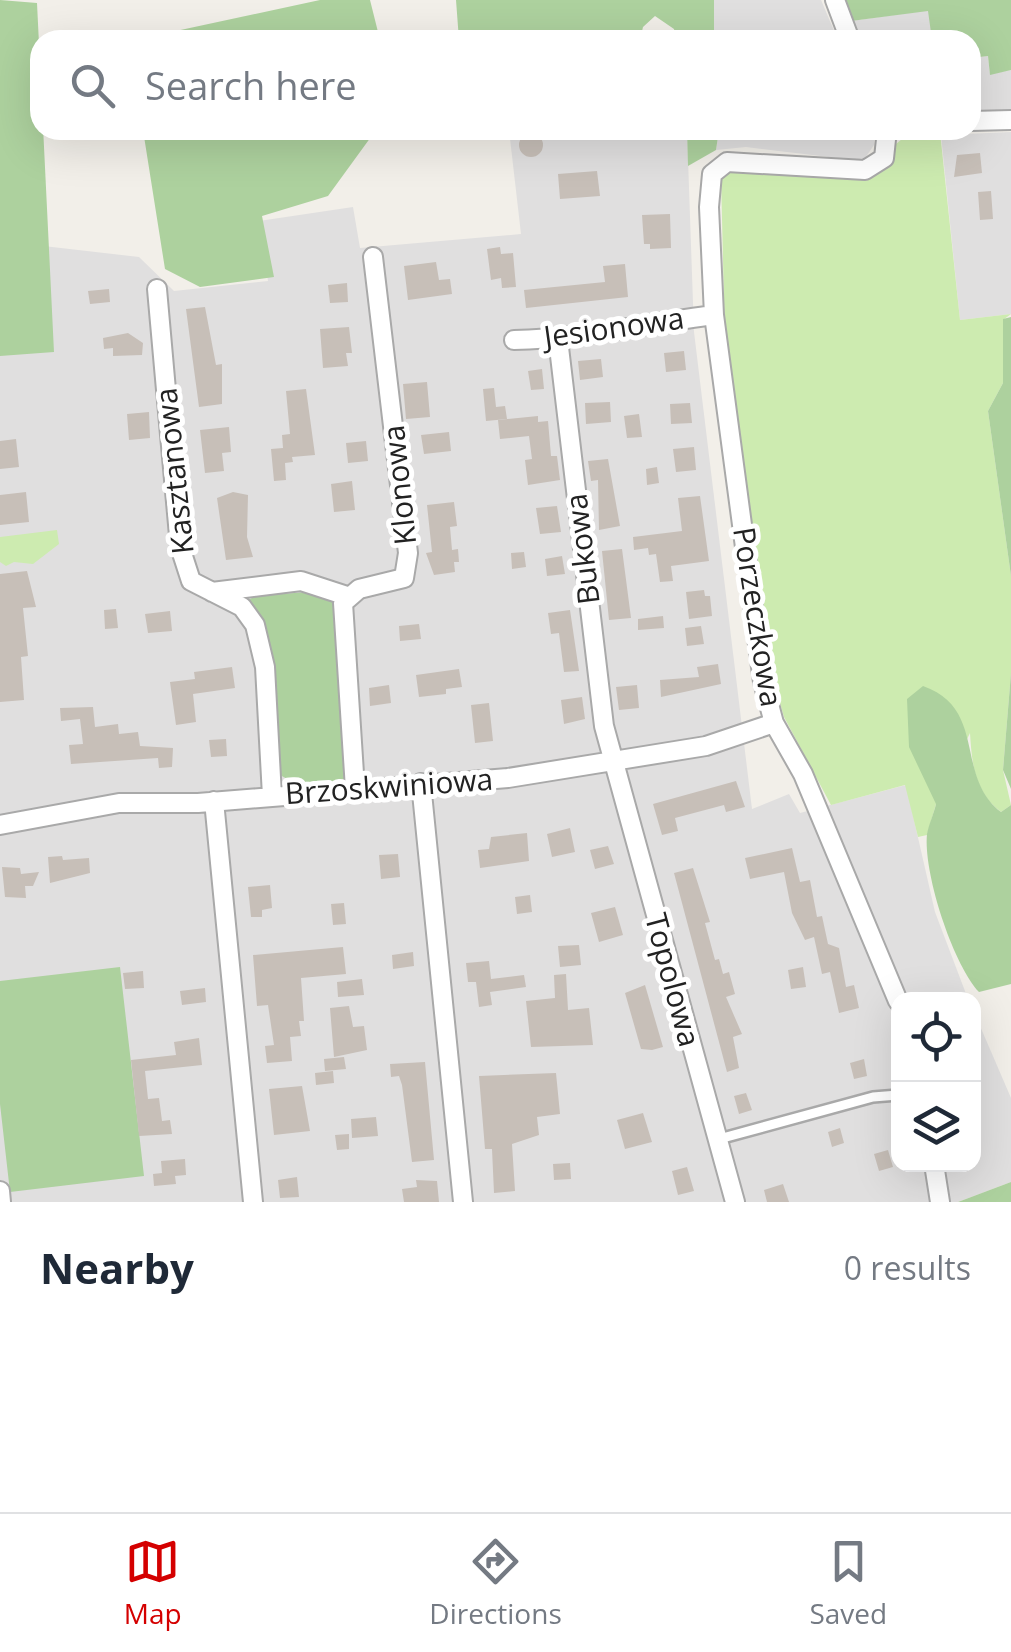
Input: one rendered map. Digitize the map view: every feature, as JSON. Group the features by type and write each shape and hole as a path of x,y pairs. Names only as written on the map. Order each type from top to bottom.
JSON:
{"street":[{"path":"836,0 846,30"},
{"path":"981,122 1011,120"},
{"name":"Porzeczkowa","path":"890,140 884,158 876,166 854,172 727,162 712,174 709,207 714,315 764,682 774,724 803,774 894,992"},
{"name":"Klonowa","path":"347,596 359,588 397,581 408,570 373,257"},
{"name":"Kasztanowa","path":"158,288 180,547 191,581 242,608 261,640 272,796"},
{"name":"Jesionowa","path":"514,340 558,339 583,331 714,315"},
{"name":"Bukowa","path":"558,339 604,726 612,758"},
{"path":"212,592 301,581 347,596 342,624 356,789"},
{"name":"Brzoskwiniowa","path":"0,825 118,803 214,801 508,778 612,758 706,746 774,724"},
{"name":"Topolowa","path":"612,758 735,1202"},
{"path":"421,783 464,1202"},
{"path":"214,801 253,1202"},
{"path":"935,1172 940,1202"},
{"path":"0,1190 1,1202"}],"lane":[{"path":"716,1140 873,1097 891,1096"}],"shaded area":[{"path":"714,0 821,0 834,30 714,30"},
{"path":"929,10 931,30 854,30 851,21"},
{"path":"988,56 990,74 1011,70 1011,110 981,112 981,57"},
{"path":"1011,132 1011,314 960,320 942,140 981,140 981,133"},
{"path":"510,140 687,140 694,332 752,809 789,794 800,813 906,785 935,912 965,992 891,992 891,1172 981,1172 981,1028 1011,1098 1011,1182 958,1202 0,1202 0,241 139,257 174,291 268,281 259,221 353,207 360,248 521,234"},
{"path":"718,140 874,140 865,158 854,160 746,147 716,150"}],"green space":[{"path":"0,0 37,3 38,30 30,30 30,140 44,140 54,352 0,356"},
{"path":"320,0 370,0 378,30 180,30"},
{"path":"456,0 714,0 714,30 674,30 655,16 642,30 458,30"},
{"path":"844,0 1011,0 1011,70 990,75 988,56 981,57 981,30 931,30 928,11 851,21"},
{"path":"145,140 369,140 328,196 262,216 274,277 200,287 165,269"},
{"path":"687,140 718,140 716,150 688,166"},
{"path":"901,140 941,140 960,320 1011,314 1003,320 1003,383 988,411 1011,576 1011,673 1003,770 1011,805 1001,812 985,796 974,767 970,733 936,804 927,835 918,837 905,785 831,805 784,717 773,679 725,341 721,178 729,168 864,179 893,160 896,144"},
{"path":"1011,317 1011,576 988,411 1003,383 1003,319"},
{"path":"57,530 59,544 33,564 14,562 6,566 0,562 0,537"},
{"path":"320,591 330,597 337,613 347,780 305,788 274,772 274,730 244,602 256,596"},
{"path":"1011,673 1011,789 1003,770"},
{"path":"923,686 956,710 987,797 1001,812 1011,805 1011,984 979,992 950,940 935,894 927,851 927,834 936,804 909,747 907,699"},
{"path":"120,967 144,1176 10,1192 0,1104 0,981"},
{"path":"1011,1182 1011,1202 958,1202"}],"building":[{"path":"520,140 542,140 540,154 522,154"},
{"path":"980,153 982,173 954,177 957,155"},
{"path":"597,171 600,196 560,199 558,174"},
{"path":"991,191 993,219 980,220 978,192"},
{"path":"670,214 671,248 650,249 650,244 644,244 642,215"},
{"path":"500,247 501,254 513,253 516,287 502,288 501,278 491,280 487,249"},
{"path":"436,262 439,280 450,279 452,294 408,300 404,266"},
{"path":"625,264 628,297 526,308 524,290 605,282 603,266"},
{"path":"347,283 348,302 330,303 328,285"},
{"path":"109,289 110,302 90,304 88,291"},
{"path":"205,307 216,365 222,364 222,404 199,407 186,309"},
{"path":"349,327 352,353 346,353 348,366 323,368 320,329"},
{"path":"128,333 143,343 142,355 113,356 113,348 104,349 103,338"},
{"path":"684,351 686,370 666,372 664,353"},
{"path":"601,359 603,377 580,380 578,361"},
{"path":"542,369 544,389 531,390 528,371"},
{"path":"427,382 430,417 406,419 403,384"},
{"path":"494,388 496,407 505,406 507,419 486,421 483,389"},
{"path":"306,389 315,455 292,457 293,462 285,463 286,480 274,481 271,449 283,448 282,435 290,434 286,391"},
{"path":"610,402 611,422 586,424 585,403"},
{"path":"690,403 692,423 671,424 670,404"},
{"path":"149,412 150,438 129,440 127,414"},
{"path":"639,414 642,437 627,438 624,416"},
{"path":"538,416 538,422 548,421 551,456 557,456 560,480 528,485 525,460 532,459 529,436 500,439 498,420"},
{"path":"229,427 231,452 222,453 224,471 205,473 200,430"},
{"path":"449,432 451,451 424,454 421,435"},
{"path":"16,439 19,467 0,469 0,441"},
{"path":"366,441 368,461 348,463 346,443"},
{"path":"694,447 696,470 676,472 673,449"},
{"path":"608,459 620,526 599,530 598,480 591,481 588,461"},
{"path":"657,467 659,483 647,485 646,469"},
{"path":"352,481 355,510 334,512 331,484"},
{"path":"26,492 29,522 0,525 0,495"},
{"path":"233,492 248,495 247,537 253,557 226,560 217,498"},
{"path":"700,496 709,561 671,566 673,581 660,582 656,554 649,555 648,548 634,550 633,537 682,531 678,498"},
{"path":"454,502 457,526 450,527 452,550 458,549 459,562 454,562 455,572 434,575 426,553 432,552 427,505"},
{"path":"557,506 561,532 540,534 536,508"},
{"path":"622,549 631,618 609,620 602,551"},
{"path":"524,552 526,567 512,569 511,553"},
{"path":"562,556 565,574 547,576 545,559"},
{"path":"27,571 36,607 23,608 28,656 21,657 24,700 0,702 0,574"},
{"path":"704,590 705,596 710,596 712,616 689,619 686,592"},
{"path":"116,609 118,628 105,629 104,610"},
{"path":"570,610 579,671 564,672 559,633 551,634 548,613"},
{"path":"170,611 172,631 148,633 145,614"},
{"path":"663,616 664,628 638,630 638,619"},
{"path":"419,624 421,639 400,641 399,626"},
{"path":"701,626 704,644 687,646 685,628"},
{"path":"718,664 721,684 661,697 660,680 699,677 697,667"},
{"path":"232,667 235,688 193,694 196,722 176,725 170,682 195,679 194,672"},
{"path":"459,669 462,687 446,689 446,694 419,697 416,675"},
{"path":"389,685 391,703 370,706 369,688"},
{"path":"637,685 639,708 619,710 616,687"},
{"path":"582,697 585,719 564,724 561,700"},
{"path":"489,703 493,741 475,743 471,705"},
{"path":"93,707 95,727 118,724 119,734 138,732 140,746 173,748 172,767 159,768 158,758 71,764 69,745 83,744 80,719 61,721 60,708"},
{"path":"226,739 227,756 211,757 209,740"},
{"path":"736,781 745,807 726,812 724,805 675,818 678,831 662,835 653,804"},
{"path":"570,828 575,852 552,857 547,834"},
{"path":"527,833 529,861 480,868 478,850 489,849 491,837"},
{"path":"608,846 614,864 595,869 590,850"},
{"path":"792,848 800,882 810,880 817,917 822,916 828,944 839,948 846,987 854,985 859,1008 839,1013 830,972 822,974 814,937 805,940 792,913 784,872 750,879 745,858"},
{"path":"398,854 400,877 381,879 379,855"},
{"path":"62,856 63,860 89,858 90,873 50,883 48,857"},
{"path":"2,867 20,868 21,874 39,872 33,886 25,886 26,898 5,897"},
{"path":"693,868 710,922 705,923 715,960 719,959 723,974 729,972 735,994 726,997 742,1034 733,1037 739,1068 727,1072 674,873"},
{"path":"270,885 272,908 262,910 262,917 251,917 248,887"},
{"path":"530,895 532,912 517,914 515,897"},
{"path":"344,903 346,924 333,925 331,904"},
{"path":"615,907 623,935 599,942 591,913"},
{"path":"579,945 581,965 560,967 558,946"},
{"path":"343,947 346,974 301,978 304,1021 299,1021 301,1036 290,1037 292,1061 267,1063 265,1046 274,1045 268,1005 257,1006 253,955"},
{"path":"413,952 414,966 393,969 392,955"},
{"path":"489,961 491,979 524,975 526,987 490,992 492,1005 479,1007 476,982 468,982 466,963"},
{"path":"803,967 806,987 791,989 788,970"},
{"path":"143,971 144,988 125,989 123,973"},
{"path":"566,974 568,1010 589,1008 593,1045 531,1047 526,1001 555,998 554,975"},
{"path":"362,979 364,995 338,997 337,982"},
{"path":"645,985 663,1047 652,1050 641,1049 625,993"},
{"path":"205,988 206,1002 182,1005 180,991"},
{"path":"349,1006 353,1027 364,1026 367,1050 334,1057 330,1008"},
{"path":"199,1038 202,1065 145,1071 148,1099 159,1098 162,1121 170,1120 172,1134 139,1136 131,1060 176,1055 174,1042"},
{"path":"344,1057 346,1069 325,1071 324,1059"},
{"path":"864,1059 867,1076 854,1079 850,1063"},
{"path":"425,1062 434,1160 412,1162 402,1085 399,1076 391,1077 390,1064"},
{"path":"333,1071 334,1083 316,1085 315,1073"},
{"path":"556,1073 560,1114 537,1117 539,1135 512,1144 515,1191 494,1193 492,1149 485,1149 479,1076"},
{"path":"302,1086 310,1131 274,1135 269,1089"},
{"path":"746,1093 752,1110 739,1114 734,1096"},
{"path":"643,1113 652,1142 625,1149 617,1120"},
{"path":"376,1117 378,1136 352,1138 351,1119"},
{"path":"840,1128 844,1143 832,1147 828,1132"},
{"path":"349,1134 349,1149 337,1150 335,1135"},
{"path":"888,1150 891,1168 879,1171 874,1154"},
{"path":"185,1159 186,1175 175,1176 176,1184 154,1186 153,1174 162,1173 161,1161"},
{"path":"570,1163 571,1179 554,1180 553,1164"},
{"path":"687,1167 694,1191 678,1195 672,1171"},
{"path":"297,1177 299,1197 280,1198 278,1180"},
{"path":"416,1180 437,1181 439,1202 404,1202 402,1189 417,1187"},
{"path":"783,1184 789,1202 767,1202 764,1190"}]}
